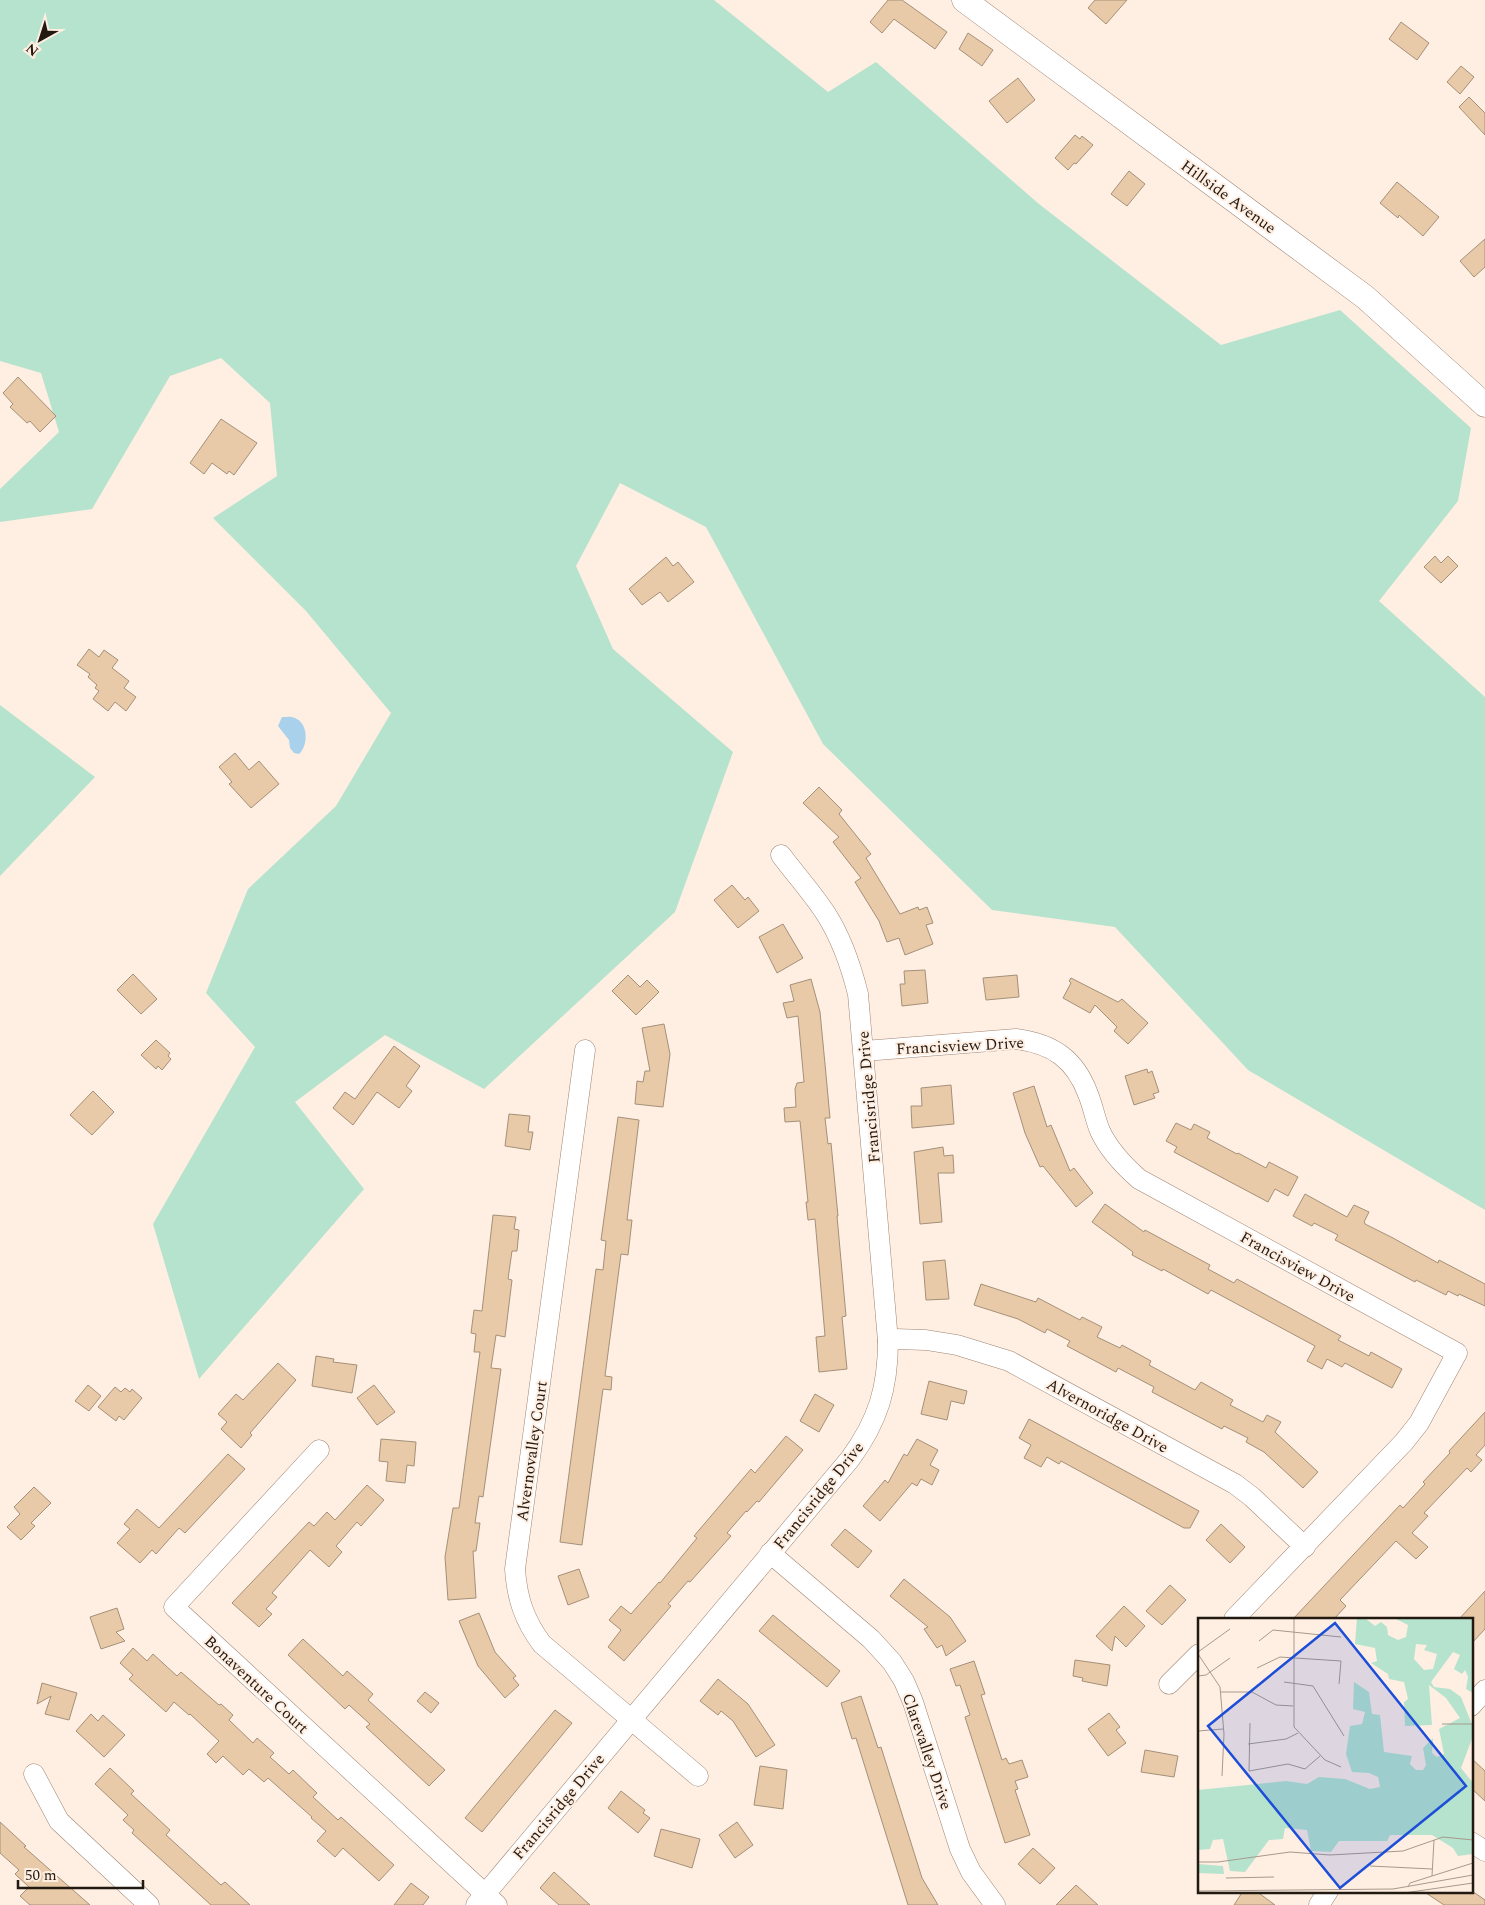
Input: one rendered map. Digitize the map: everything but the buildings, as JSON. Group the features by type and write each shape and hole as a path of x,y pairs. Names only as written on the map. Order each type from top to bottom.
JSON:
{"street":[{"name":"Hillside Avenue","path":"964,0 1365,297 1485,405"},
{"name":"Francisridge Drive","path":"486,1901 630,1720 850,1459 871,1427 881,1403 888,1365 888,1341 858,994 852,970 841,942 826,914 781,855"},
{"name":"Francisview Drive","path":"864,1051 1016,1039 1032,1041 1047,1046 1061,1054 1082,1078 1100,1131 1112,1151 1127,1169 1139,1178 1458,1353 1419,1423 1409,1435 1235,1618"},
{"name":"Alvernovalley Court","path":"585,1050 515,1569 516,1589 522,1610 532,1630 542,1644 698,1776"},
{"name":"Alvernoridge Drive","path":"888,1341 895,1339 926,1340 957,1345 1009,1361 1235,1484 1252,1497 1304,1547"},
{"name":"Bonaventure Court","path":"319,1450 174,1607 486,1901"},
{"name":"Clarevalley Drive","path":"770,1553 871,1639 892,1662 904,1681 913,1702 960,1849 971,1872 995,1905"},
{"path":"1169,1684 1198,1655"},
{"path":"1472,1705 1485,1690"},
{"path":"34,1774 59,1821 149,1905"},
{"path":"1472,1843 1485,1851"},
{"path":"1319,1905 1327,1892"}],"green space":[{"path":"0,0 714,0 828,92 876,62 1039,204 1221,345 1340,310 1471,428 1458,501 1379,601 1485,697 1485,1210 1248,1070 1115,927 992,910 823,744 706,527 620,483 576,566 613,649 733,752 675,912 484,1089 385,1035 295,1102 364,1189 199,1379 153,1224 255,1047 206,993 248,889 336,806 391,713 306,611 213,518 277,476 270,403 221,358 170,376 92,509 0,522 0,489 59,432 41,373 0,361"},
{"path":"0,705 95,777 0,876"}],"water":[{"path":"282,717 293,717 303,724 306,740 299,754 294,753 290,748 289,740 278,726"}]}
